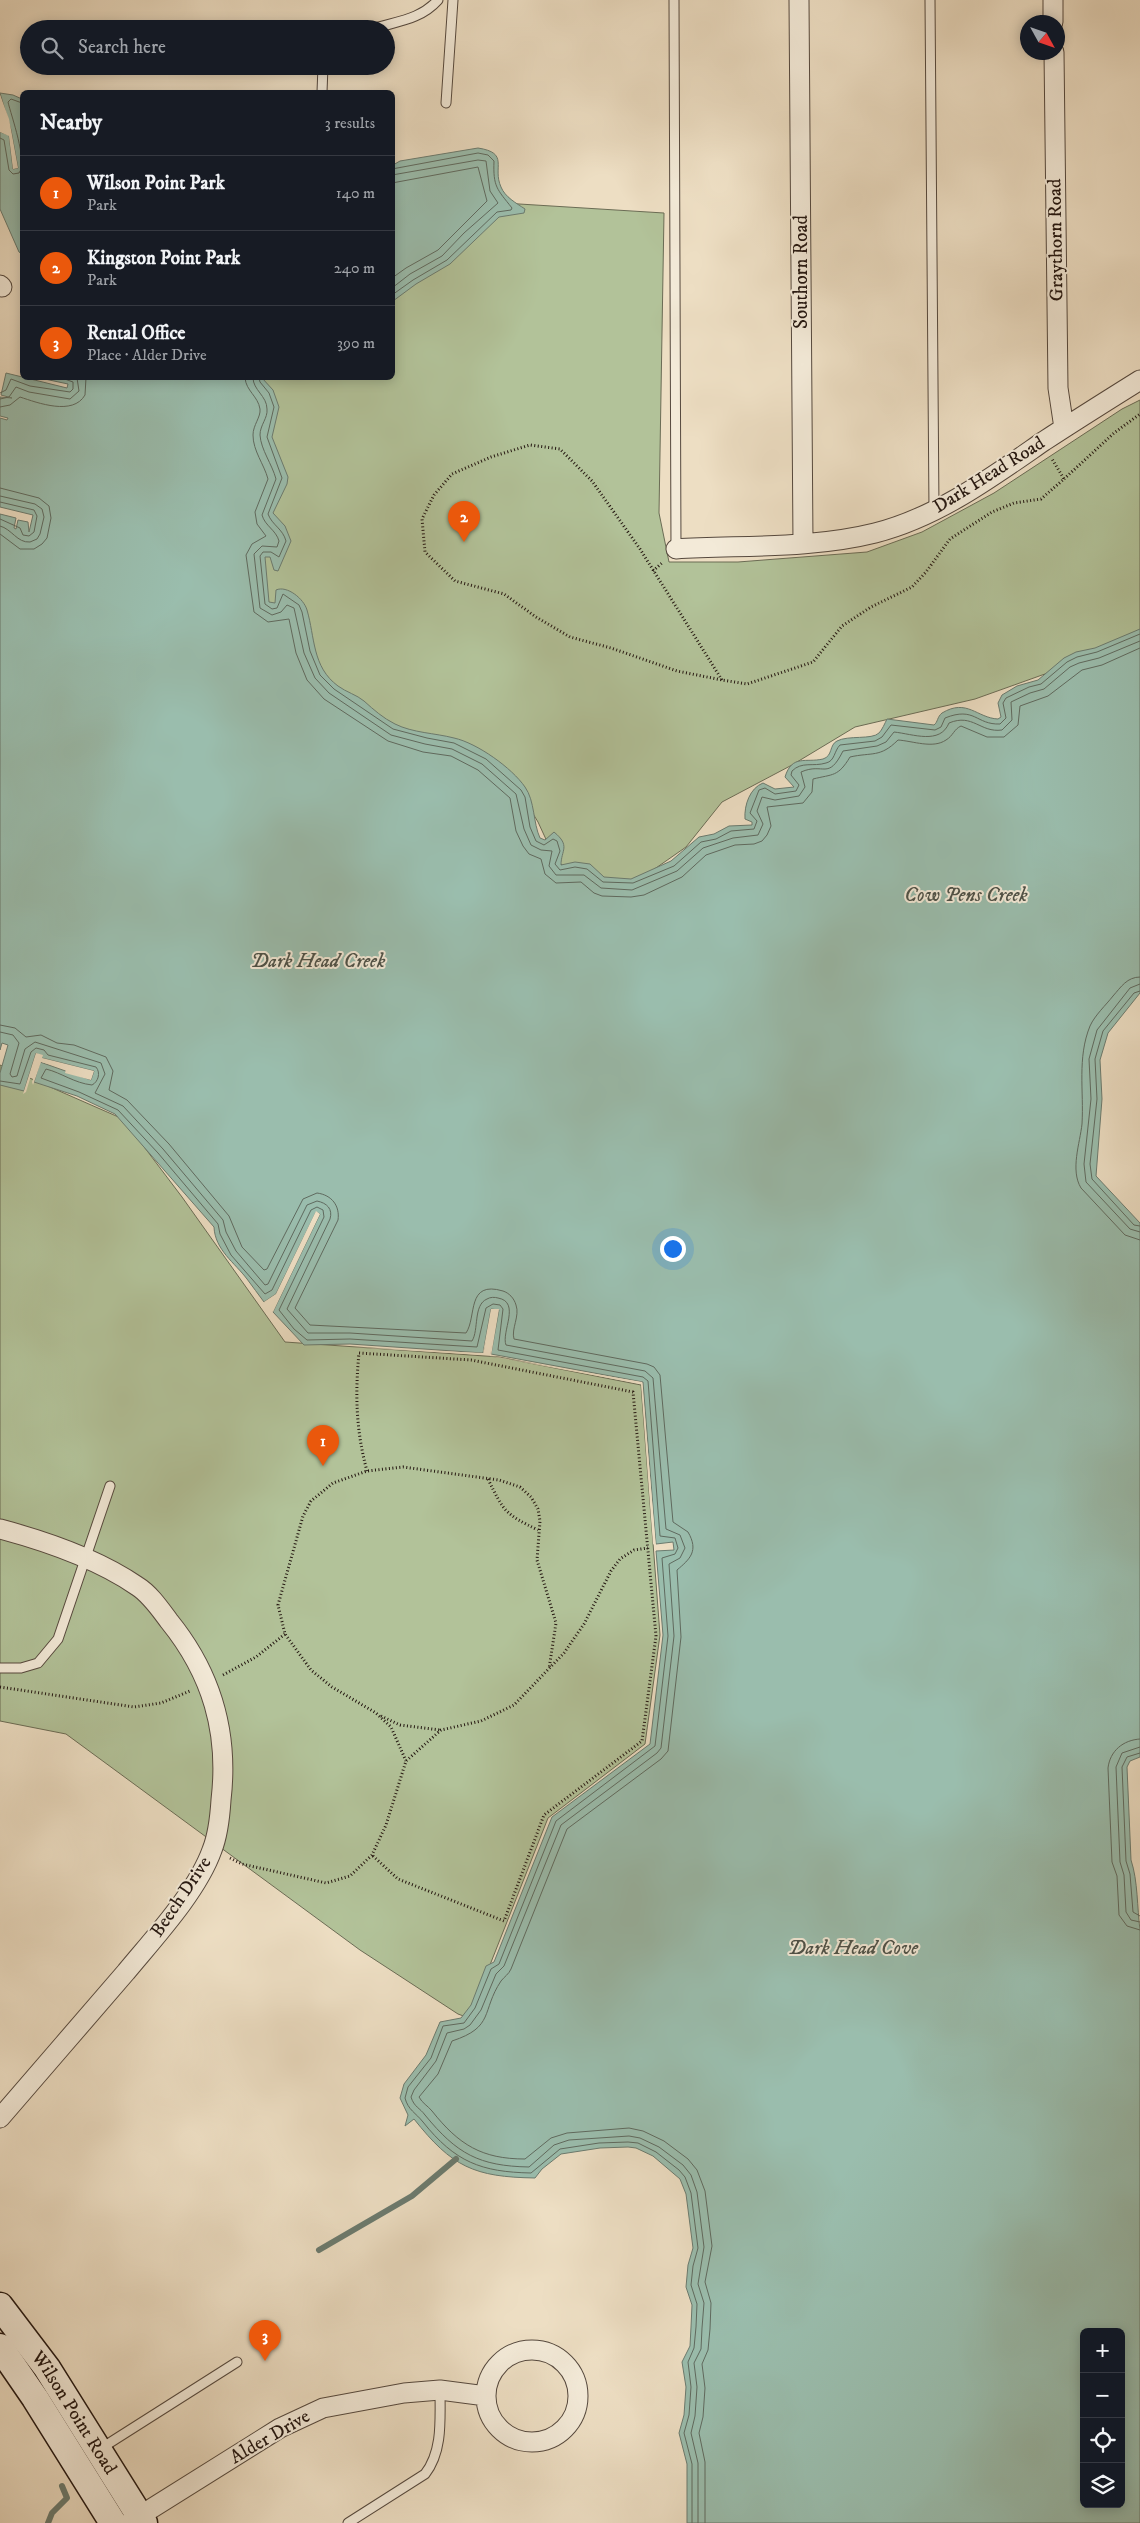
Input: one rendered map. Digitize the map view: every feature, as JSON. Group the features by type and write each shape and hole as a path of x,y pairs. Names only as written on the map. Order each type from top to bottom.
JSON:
{"street":[{"name":"Southorn Road","path":"799,0 803,543"},
{"path":"1053,0 1053,15"},
{"name":"Graythorn Road","path":"1054,60 1058,388 1064,428"},
{"name":"Dark Head Road","path":"676,549 803,543 877,533 934,511 976,487 1140,380"},
{"name":"Beech Drive","path":"0,1529 87,1559 139,1587 186,1642 207,1684 221,1729 223,1759 220,1817 212,1851 176,1912 0,2118"},
{"name":"Wilson Point Road","path":"0,2306 47,2368 98,2450 138,2521"},
{"name":"Wilson Point Road","path":"0,2347 35,2398 113,2523"},
{"path":"524,2351 540,2351 555,2356 567,2366 576,2380 579,2395 576,2411 570,2424 559,2434 546,2441 532,2443 518,2440 505,2434 494,2423 488,2410 486,2396 489,2380 497,2366 509,2356 524,2351"},
{"name":"Alder Drive","path":"138,2521 300,2417 323,2408 354,2400 440,2390 486,2396"}],"lane":[{"path":"395,23 415,17 428,10 438,0"},
{"path":"446,103 453,0"},
{"path":"674,0 676,549"},
{"path":"930,0 934,511"},
{"path":"322,75 322,90"},
{"path":"0,1668 21,1668 38,1663 58,1639 87,1559 110,1486"},
{"path":"98,2450 237,2362"},
{"path":"348,2523 425,2474 432,2465 437,2451 440,2422 440,2390"}],"path":[{"path":"722,680 640,549 592,481 560,449 530,445 491,457 452,474 434,495 422,519 425,552 455,581 504,594 536,617 570,637 611,648 677,671 722,680 747,684 813,662 842,626 871,607 912,587 926,572 950,539 992,512 1014,503 1041,499 1114,433 1140,414"},
{"path":"1042,443 1064,479"},
{"path":"367,1471 358,1429 356,1390 359,1353 471,1360 633,1392 656,1636 642,1741 544,1815 504,1921 398,1879 372,1855"},
{"path":"549,1668 556,1623 537,1560 538,1509 531,1497 520,1487 488,1478 403,1468 367,1471 333,1483 311,1502 303,1516 278,1605 284,1634 311,1670 332,1687 400,1725 441,1730 481,1722 514,1705 564,1653 584,1624 611,1571 620,1559 634,1550 648,1548"},
{"path":"488,1478 502,1508 514,1518 538,1530"},
{"path":"0,1687 134,1707 161,1703 207,1684 256,1657 284,1634"},
{"path":"376,1713 391,1727 406,1761"},
{"path":"212,1851 242,1864 326,1883 350,1876 372,1855 386,1825 406,1761 441,1730"}],"shaded area":[{"path":"487,202 664,213 659,513 669,562 738,562 867,552 922,532 994,493 1122,409 1140,400 1140,640 975,699 855,727 792,765 722,802 686,847 643,877 613,885 584,879 556,861 538,822 514,782 398,730 307,670 265,599 252,380 395,380 395,286"},
{"path":"0,1065 123,1119 182,1197 285,1342 499,1357 641,1385 660,1635 645,1744 548,1818 469,2018 458,2014 360,1950 66,1734 0,1721"}],"water":[{"path":"0,93 20,98 20,253 0,209 0,132 9,135 13,169 18,168 11,130"},
{"path":"478,148 488,150 497,157 499,180 503,191 525,209 524,213 499,217 450,264 416,284 395,300 395,164 400,161"},
{"path":"6,373 20,376 20,380 34,380 67,388 68,384 49,380 264,380 273,390 279,407 272,437 288,477 287,484 273,513 285,526 291,541 278,571 274,570 270,557 265,557 269,602 275,603 276,590 280,589 290,591 299,598 307,610 319,661 323,670 338,686 361,699 395,724 463,741 473,745 503,764 519,780 528,793 540,838 545,840 554,832 562,841 564,848 561,865 575,862 590,864 604,877 631,879 671,861 699,837 714,834 729,826 752,825 752,822 745,819 745,814 751,793 758,785 763,783 775,789 794,787 785,777 791,765 800,761 826,758 837,741 876,735 880,732 887,719 934,725 942,713 958,707 998,719 1001,717 998,703 1002,695 1017,686 1038,680 1064,658 1076,652 1095,648 1140,629 1140,993 1108,1033 1100,1060 1102,1099 1096,1176 1140,1223 1140,1757 1130,1761 1127,1767 1131,1860 1136,1885 1140,1930 1140,2523 687,2523 687,2464 679,2433 684,2415 686,2387 682,2362 690,2346 692,2305 686,2287 688,2265 693,2248 686,2194 680,2179 653,2156 636,2148 628,2147 600,2148 561,2154 542,2169 535,2178 480,2172 466,2166 440,2148 414,2119 405,2126 408,2115 400,2098 404,2084 426,2055 440,2022 461,2018 471,2005 486,1966 494,1962 552,1817 650,1744 663,1635 656,1551 674,1550 673,1542 656,1544 643,1382 491,1354 499,1310 491,1309 483,1353 350,1344 304,1345 273,1312 320,1214 316,1212 276,1294 264,1302 247,1279 226,1256 218,1243 214,1227 115,1114 77,1096 34,1082 40,1062 91,1080 94,1071 42,1058 36,1053 24,1091 0,1085 0,1073 8,1045 2,1043 0,1050 0,514 16,518 14,528 16,529 18,520 28,522 29,532 33,515 0,507 0,418 7,420 8,418 0,416 0,397 12,398 1,395"}],"pier":[{"path":"0,95 9,119 18,168 13,169 9,136 0,132 0,130 9,133 5,120 0,121 0,118 4,117 0,106"},
{"path":"36,1053 43,1055 42,1058 94,1071 91,1080 65,1073 66,1069 41,1062 33,1085 32,1082 40,1059 37,1056 26,1092 23,1094"},
{"path":"316,1211 320,1214 273,1312 271,1310 277,1296 266,1304 264,1302 276,1294"},
{"path":"491,1309 499,1309 491,1356 642,1382 656,1546 653,1544 641,1384 490,1356 496,1312 493,1311 483,1355 351,1347 483,1353"}],"waterway":[{"path":"319,2250 412,2196 456,2159"},
{"path":"48,2523 52,2513 67,2498 62,2486"}],"place":[{"name":"Kingston Point Park","path":"464,542"},
{"name":"Wilson Point Park","path":"323,1466"},
{"name":"Rental Office","path":"265,2361"}],"water label":[{"name":"Cow Pens Creek","path":"966,895"},
{"name":"Dark Head Creek","path":"318,961"},
{"name":"Dark Head Cove","path":"853,1948"}]}
